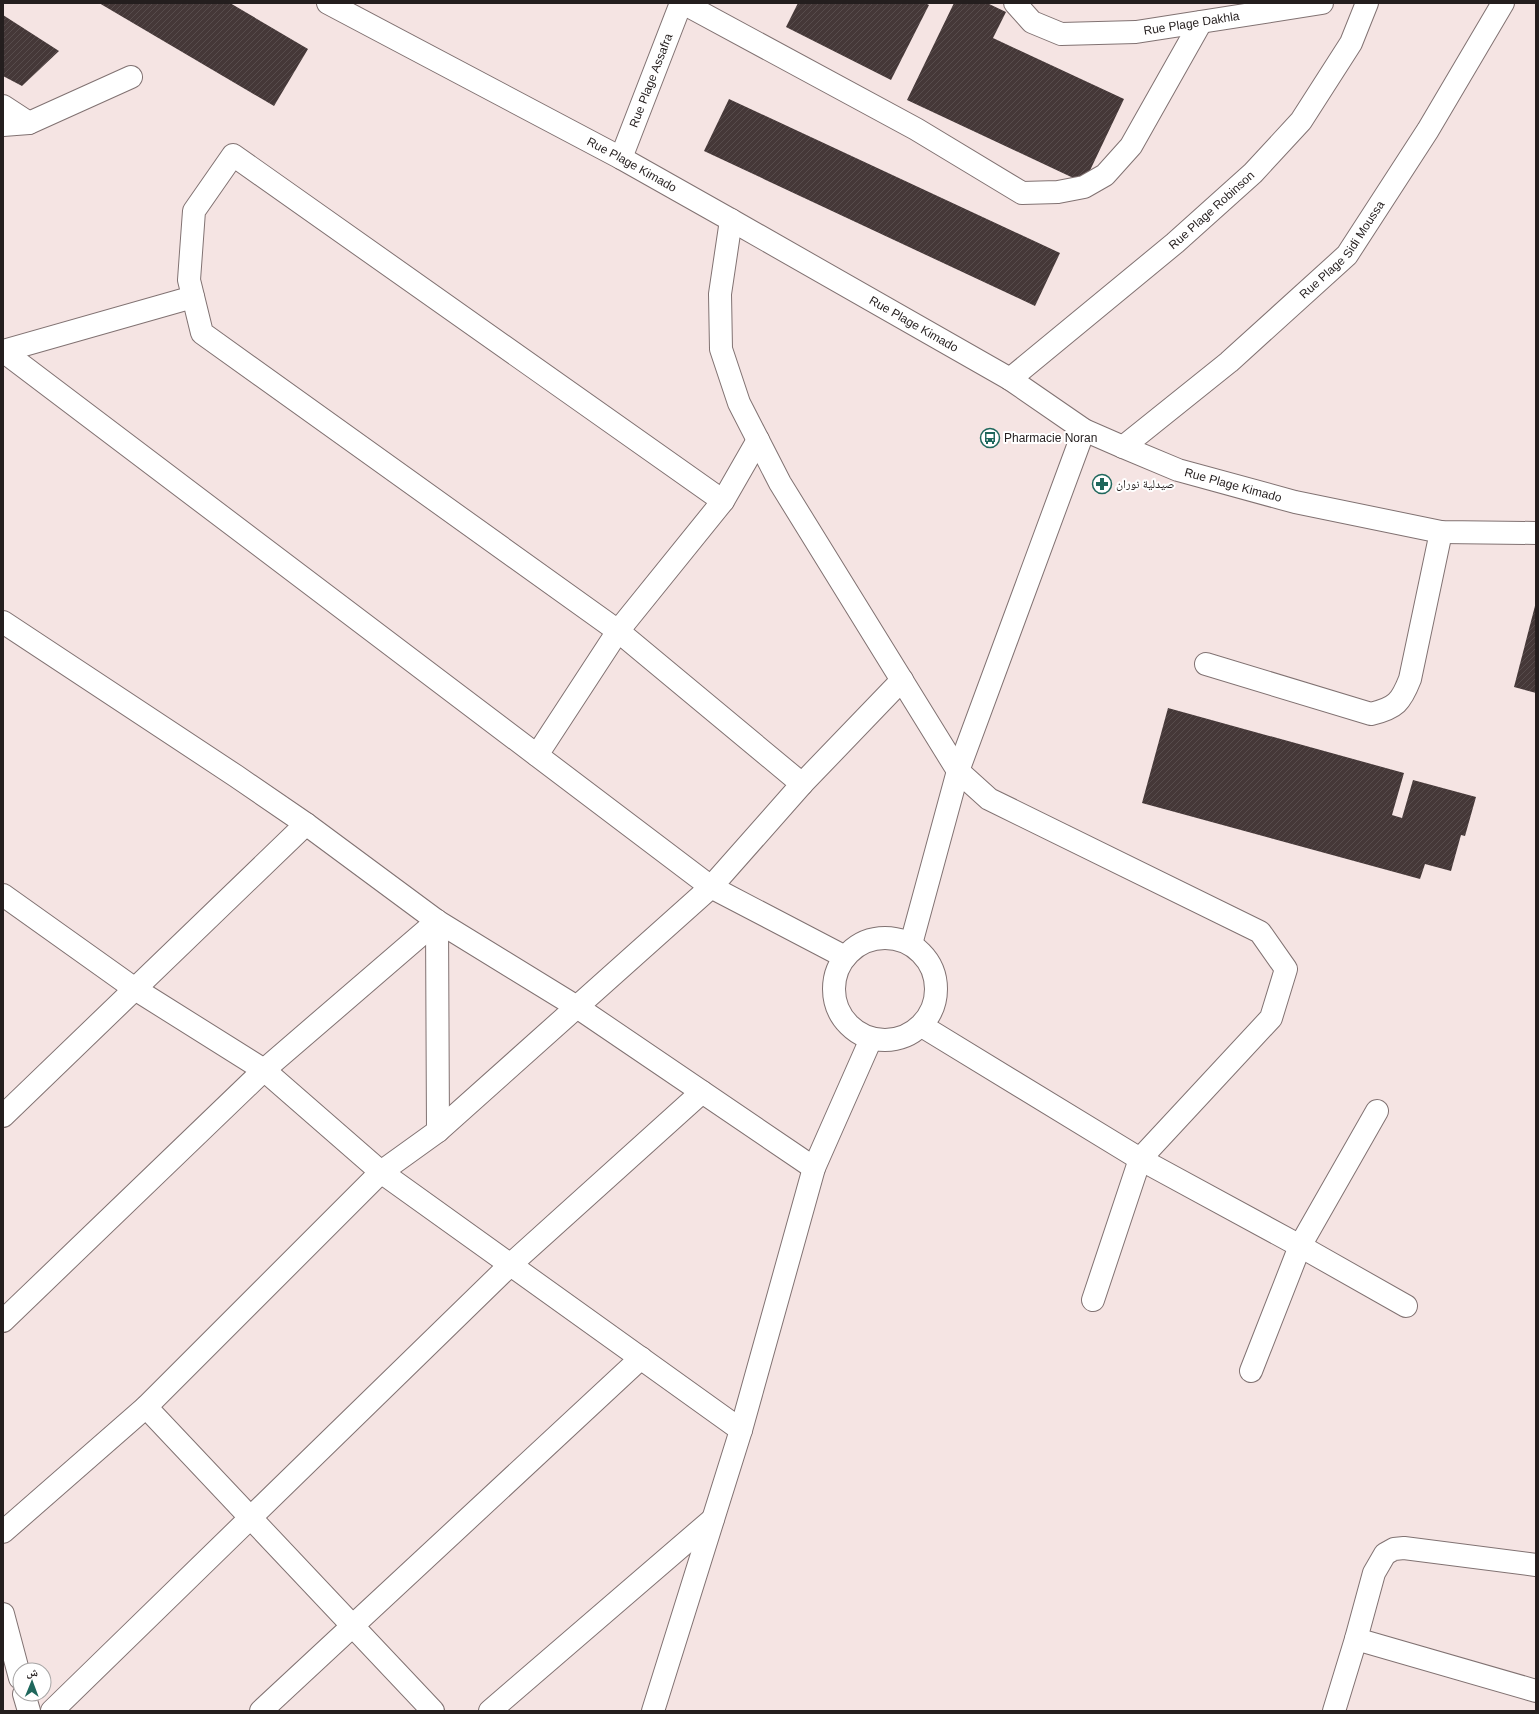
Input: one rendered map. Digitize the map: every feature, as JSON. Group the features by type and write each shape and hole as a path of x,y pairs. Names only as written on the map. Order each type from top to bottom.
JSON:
{"street":[{"name":"Rue Plage Kimado","path":"328,3 621,158 731,220 1010,379 1084,430 1185,472 1295,502 1441,532 1536,533"},
{"name":"Rue Plage Assafra","path":"621,158 682,3"},
{"path":"682,3 916,129 1022,193 1058,192 1084,187 1105,175 1131,146 1201,22"},
{"name":"Rue Plage Dakhla","path":"1015,3 1032,22 1061,34 1136,32 1322,3"},
{"name":"Rue Plage Robinson","path":"1010,379 1175,243 1253,173 1301,121 1351,43 1368,3"},
{"name":"Rue Plage Sidi Moussa","path":"1123,447 1229,362 1347,255 1428,130 1503,3"},
{"path":"3,125 29,123 132,78"},
{"path":"3,106 29,123"},
{"path":"723,501 233,155 194,211 189,280 202,333 618,631 802,784"},
{"path":"731,220 720,294 721,349 739,403 780,483 958,770 989,799 1260,932 1286,969 1271,1018 1140,1159 1093,1300"},
{"path":"3,351 193,297"},
{"path":"3,351 711,887 845,957"},
{"path":"911,944 958,770 1084,430"},
{"path":"537,755 618,631 723,501 758,440"},
{"path":"1206,664 1371,714 1386,710 1402,698 1410,679 1441,532"},
{"path":"3,622 306,824 437,921 577,1007 814,1168"},
{"path":"3,1532 146,1407 381,1172 438,1131 711,887 802,784 902,680"},
{"path":"3,1116 306,824"},
{"path":"3,895 135,989 264,1070 381,1172 741,1430"},
{"path":"3,1321 264,1070 437,921"},
{"path":"437,921 438,1131"},
{"path":"875,938 893,938 911,944 926,956 934,972 938,989 934,1007 922,1026 907,1036 889,1041 871,1039 854,1031 842,1018 834,997 834,979 845,957 858,945 875,938"},
{"path":"922,1026 1140,1159 1300,1246 1406,1306"},
{"path":"653,1711 741,1430 814,1168 871,1039"},
{"path":"52,1711 510,1264 702,1092"},
{"path":"1251,1371 1300,1246 1377,1111"},
{"path":"260,1711 354,1626 641,1358"},
{"path":"146,1407 433,1711"},
{"path":"493,1710 713,1520"},
{"path":"1334,1711 1374,1573 1385,1554 1394,1549 1404,1548 1536,1565"},
{"path":"3,1614 16,1662"},
{"path":"1356,1639 1536,1691"}],"building":[{"path":"99,3 230,3 308,49 274,106"},
{"path":"798,3 925,3 929,5 891,80 786,27"},
{"path":"954,3 987,3 1006,12 993,38 1124,99 1084,183 907,100"},
{"path":"3,15 59,51 22,86 3,76"},
{"path":"729,99 1060,253 1035,306 704,151"},
{"path":"1536,602 1536,693 1514,687"},
{"path":"1168,708 1404,773 1392,815 1402,818 1413,780 1476,797 1465,836 1461,835 1451,871 1425,864 1420,879 1142,803"}],"place":[{"name":"Pharmacie Noran","path":"990,438"},
{"name":"صيدلية نوران","path":"1102,484"}]}
